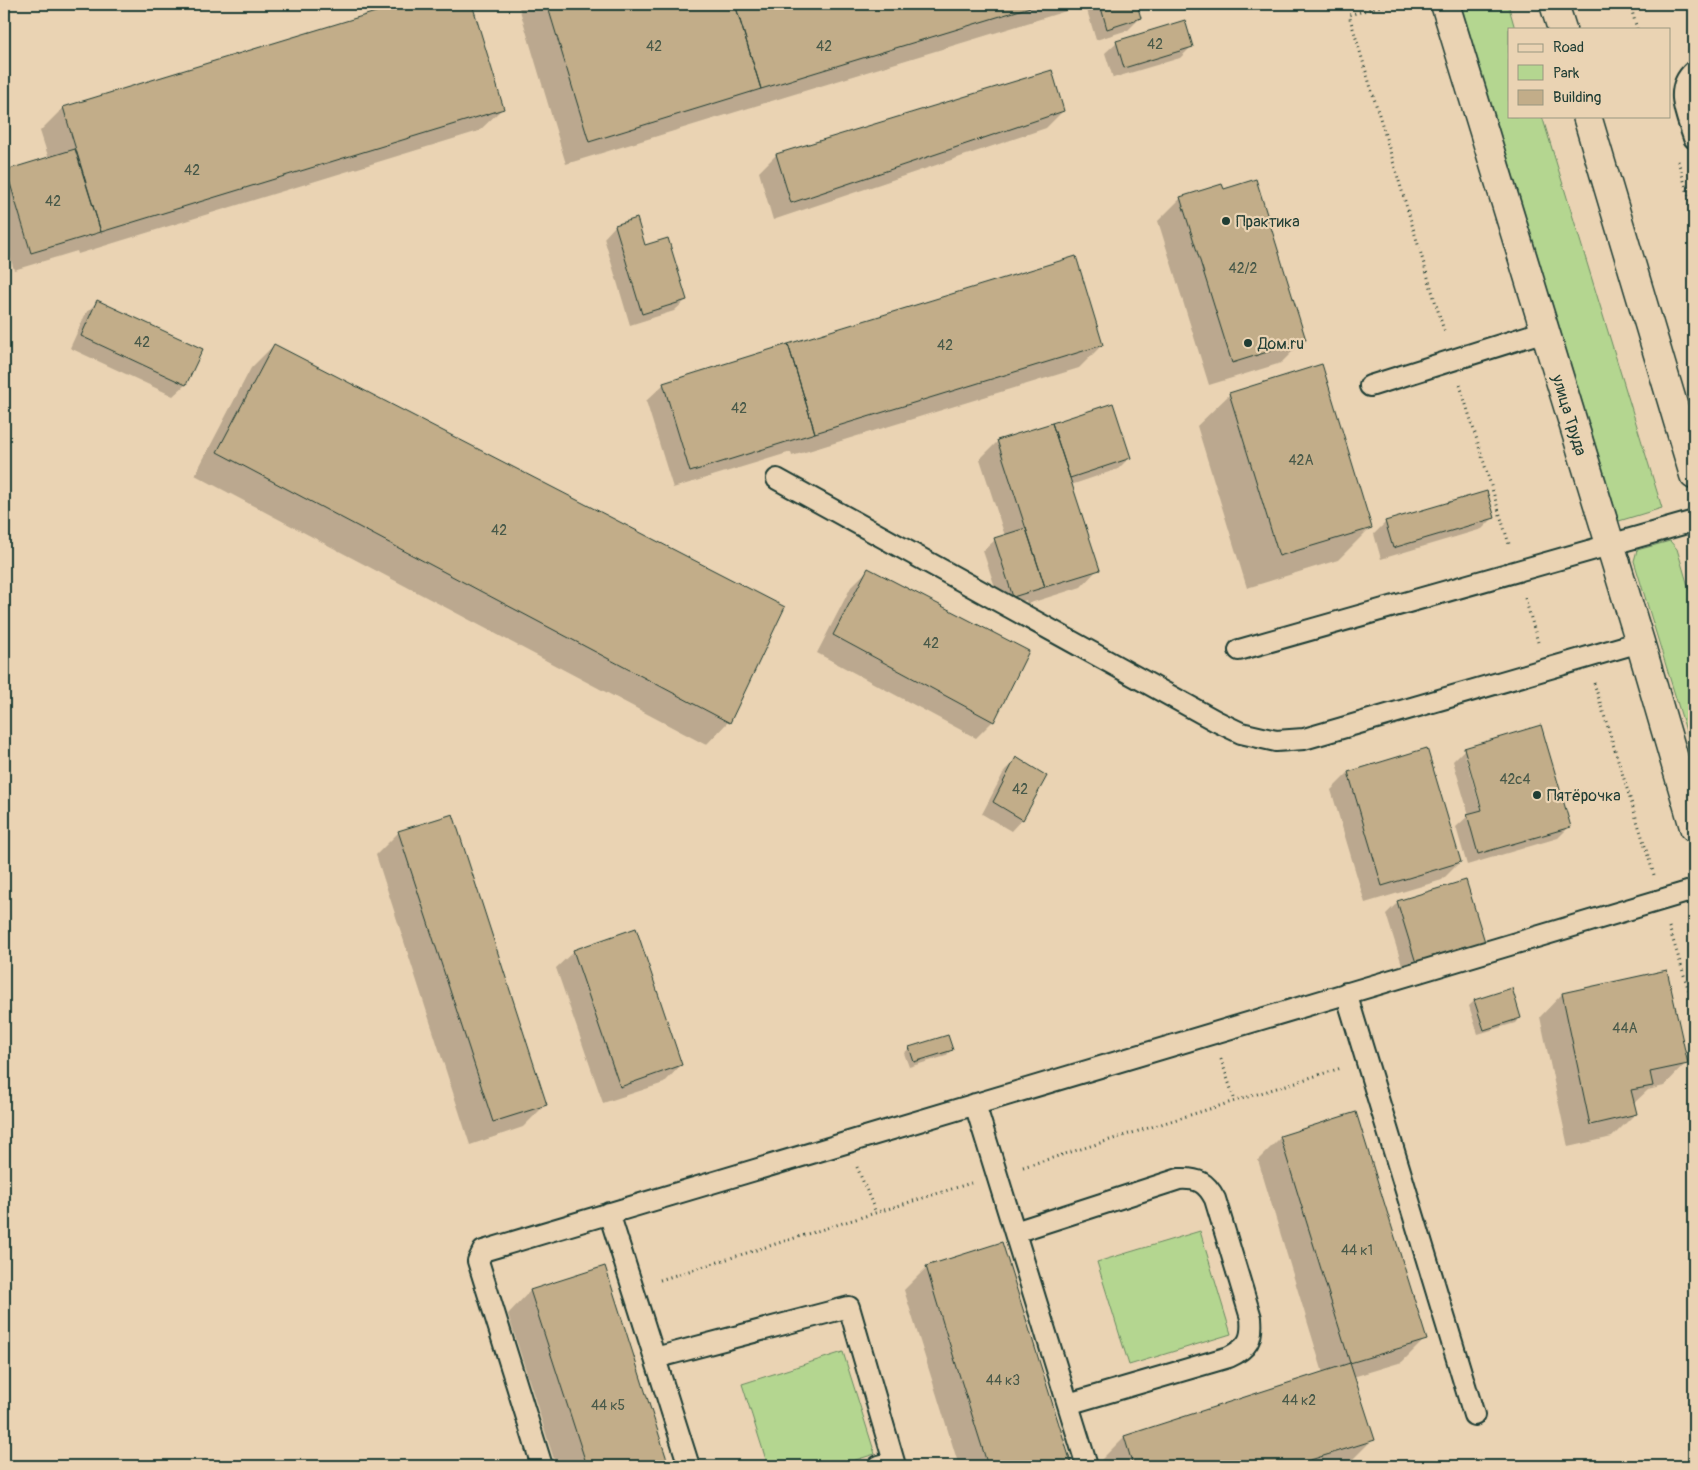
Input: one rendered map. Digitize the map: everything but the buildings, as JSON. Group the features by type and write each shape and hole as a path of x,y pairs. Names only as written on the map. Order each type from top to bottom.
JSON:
{"main road":[{"name":"улица Труда","path":"1445,4 1640,642 1694,827"},
{"path":"1554,4 1562,28"},
{"path":"1589,118 1692,458"}],"lane":[{"path":"1694,71 1685,80 1682,91 1683,102 1694,138"},
{"path":"1370,386 1545,331"},
{"path":"777,480 1207,716 1241,733 1276,741 1304,739 1640,642"},
{"path":"1239,650 1694,521"},
{"path":"542,1466 478,1261 483,1251 1694,890"},
{"path":"1346,993 1474,1415"},
{"path":"975,1104 1087,1466"},
{"path":"1015,1232 1179,1179 1190,1178 1201,1182 1210,1189 1215,1199 1250,1318 1252,1330 1248,1342 1240,1352 1229,1357 1068,1404"},
{"path":"609,1213 689,1466"},
{"path":"655,1358 849,1307 894,1462 879,1466"}],"path":[{"path":"1389,4 1348,15 1546,669"},
{"path":"1630,4 1637,28"},
{"path":"1678,160 1694,213"},
{"path":"1586,658 1694,1007"},
{"path":"1213,1033 1235,1101"},
{"path":"848,1142 876,1213"}],"green space":[{"path":"1461,4 1508,4 1515,28 1508,28 1508,118 1543,118 1662,508 1619,521"},
{"path":"1670,541 1677,549 1694,606 1694,757 1634,561 1637,550"},
{"path":"1200,1231 1231,1334 1129,1365 1097,1262"},
{"path":"843,1352 875,1454 836,1466 768,1466 742,1384"}],"place":[{"name":"Практика","path":"1226,221"},
{"name":"Дом.ru","path":"1248,343"},
{"name":"Пятёрочка","path":"1537,795"}]}
